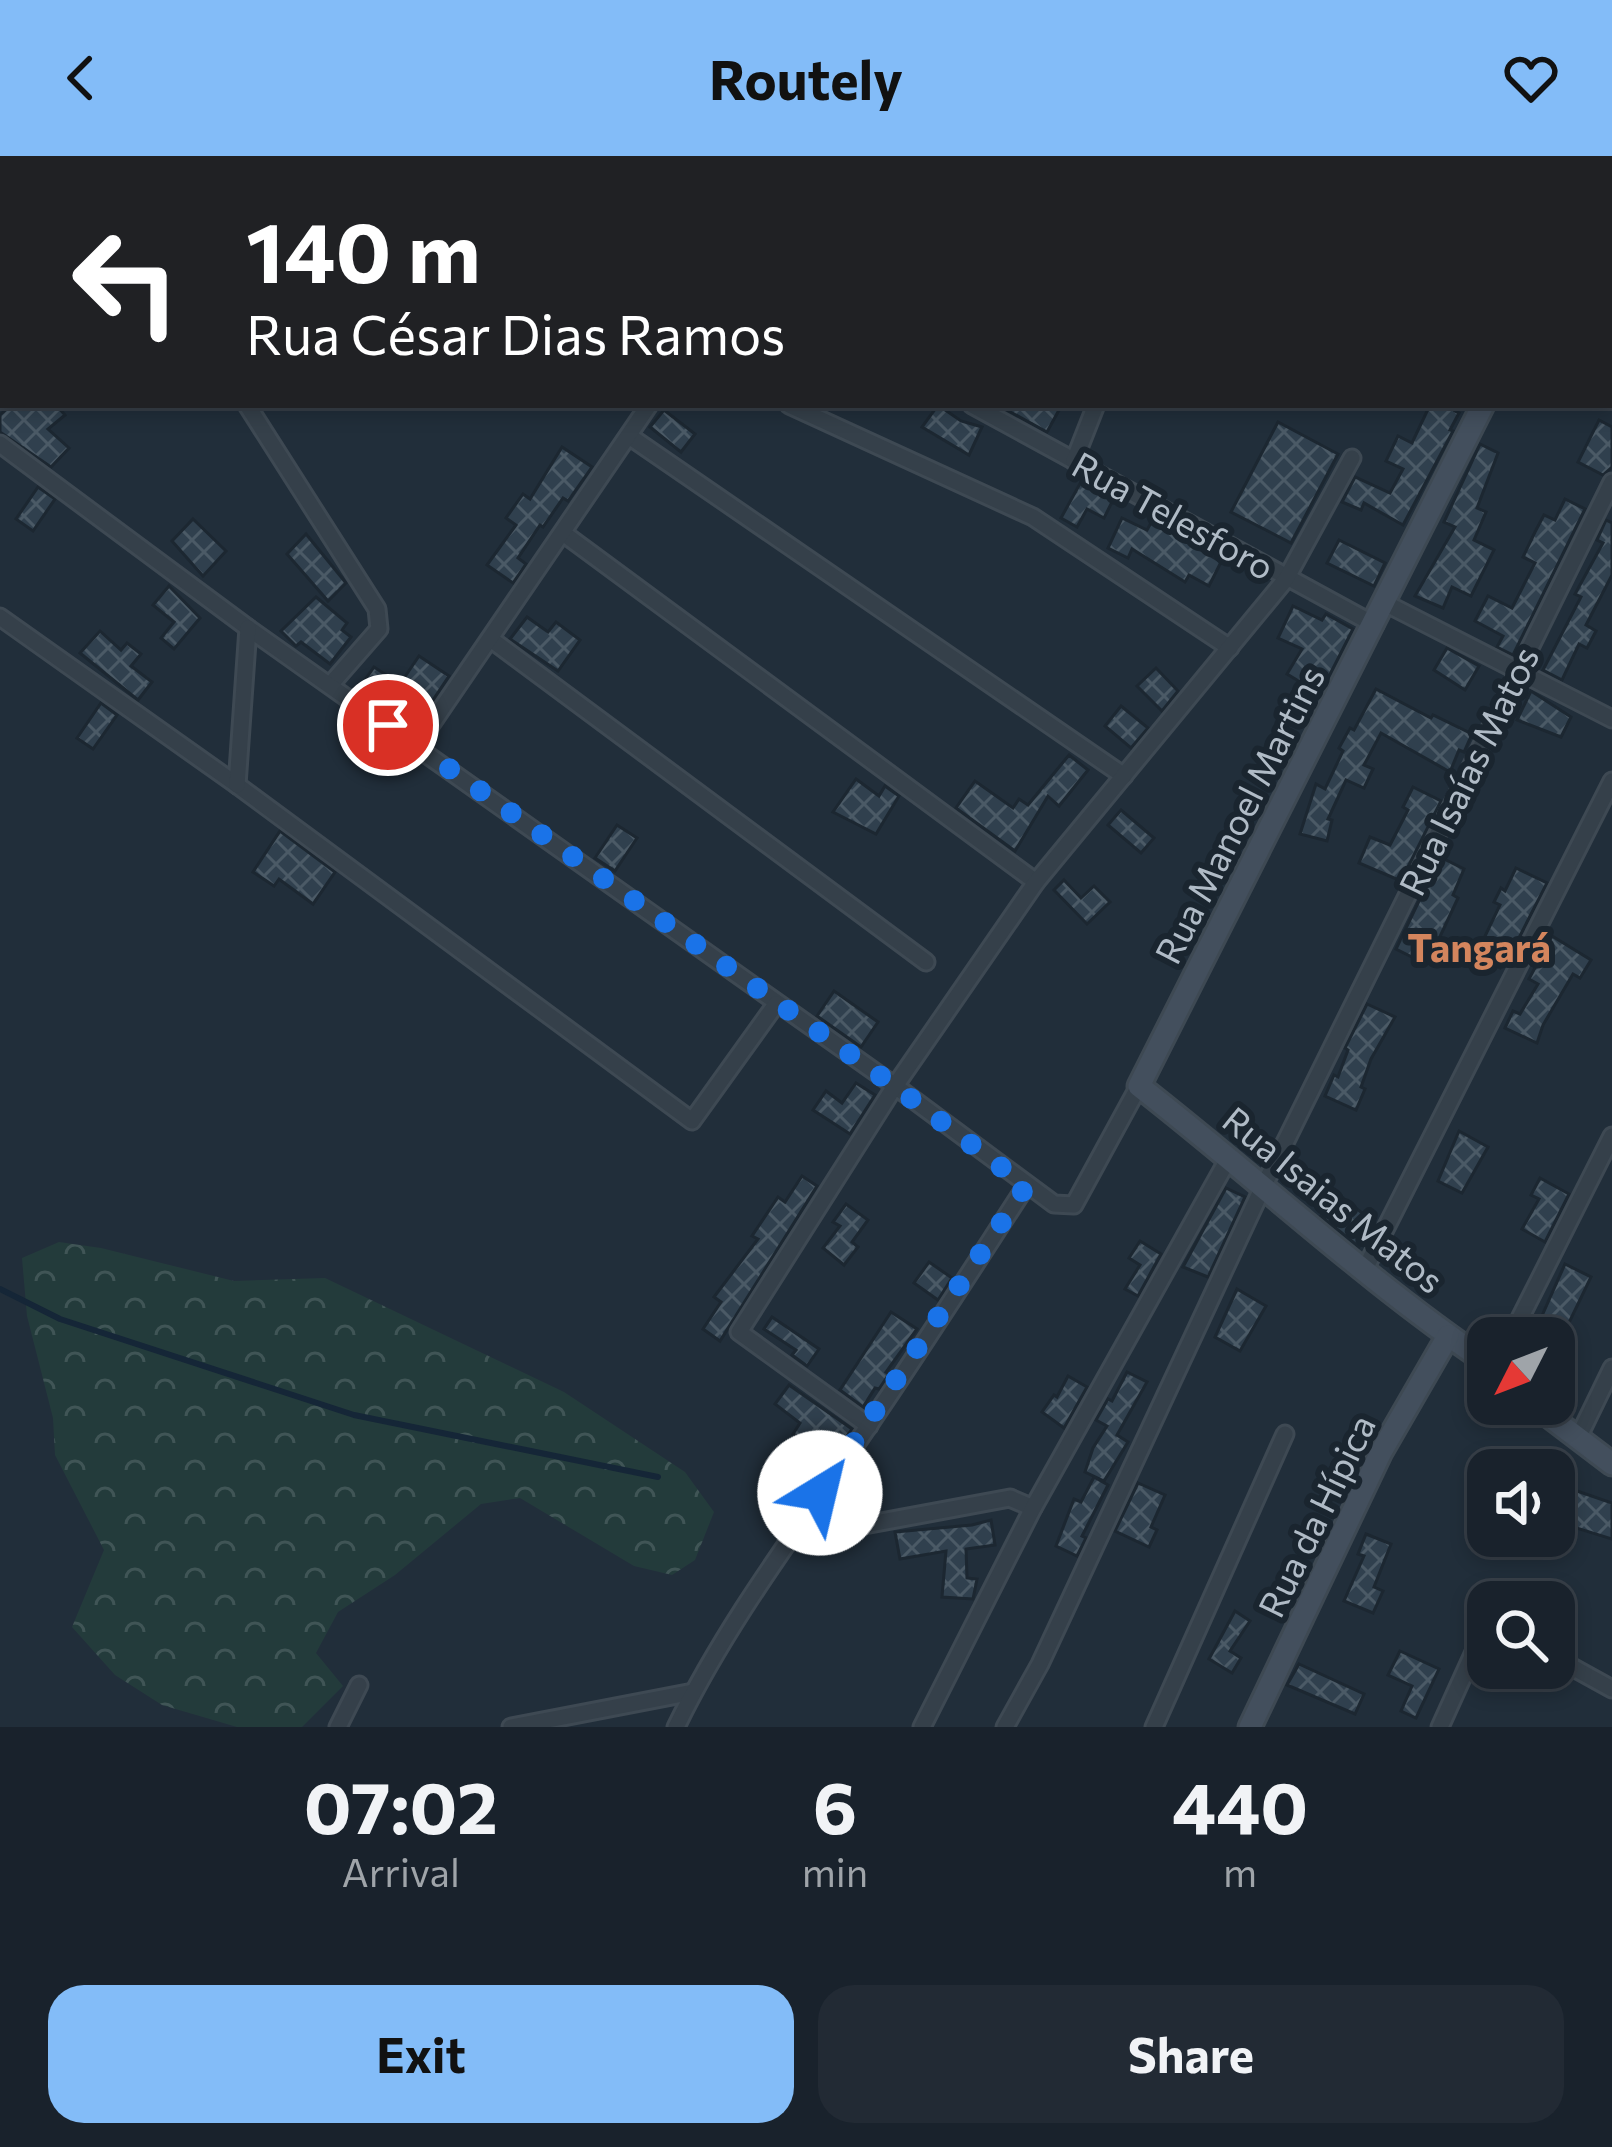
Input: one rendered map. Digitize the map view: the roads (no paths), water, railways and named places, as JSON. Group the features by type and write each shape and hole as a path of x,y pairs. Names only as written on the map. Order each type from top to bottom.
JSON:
{"street":[{"path":"250,408 377,609 379,629 331,684"},
{"path":"416,745 648,408"},
{"path":"796,408 1033,517 1230,648"},
{"name":"Rua Telesforo","path":"977,408 1375,625"},
{"path":"1074,461 1095,408"},
{"name":"Rua Manoel Martins","path":"1026,1186 1054,1204 1074,1205 1375,625 1482,408"},
{"path":"632,438 1124,776"},
{"path":"0,444 248,628 896,1087 1026,1186 796,1527 676,1727"},
{"path":"868,1426 739,1332 896,1087 1036,882 1286,579 1352,458"},
{"name":"Rua Isaías Matos","path":"1005,1727 1040,1664 1262,1189 1612,482"},
{"path":"563,533 1036,882"},
{"path":"1385,603 1612,719"},
{"path":"0,617 237,785 692,1121 776,1004"},
{"path":"237,785 248,628"},
{"path":"491,640 926,962"},
{"path":"1364,1270 1612,781"},
{"name":"Rua Isaias Matos","path":"1138,1086 1467,1349"},
{"path":"1521,1317 1612,1136"},
{"path":"922,1727 1033,1508 1230,1156"},
{"name":"Rua da Hípica","path":"1250,1727 1381,1452 1448,1336"},
{"path":"1577,1440 1612,1368"},
{"path":"1559,1425 1612,1464"},
{"path":"1154,1727 1285,1434"},
{"path":"796,1527 832,1532 1010,1498 1033,1508"},
{"path":"1440,1727 1467,1667"},
{"path":"1575,1669 1612,1689"},
{"path":"338,1727 359,1685"},
{"path":"512,1727 693,1692"}],"waterway":[{"path":"0,1289 60,1319 354,1415 658,1477"}],"district":[{"name":"Tangará","path":"1479,948"}]}
